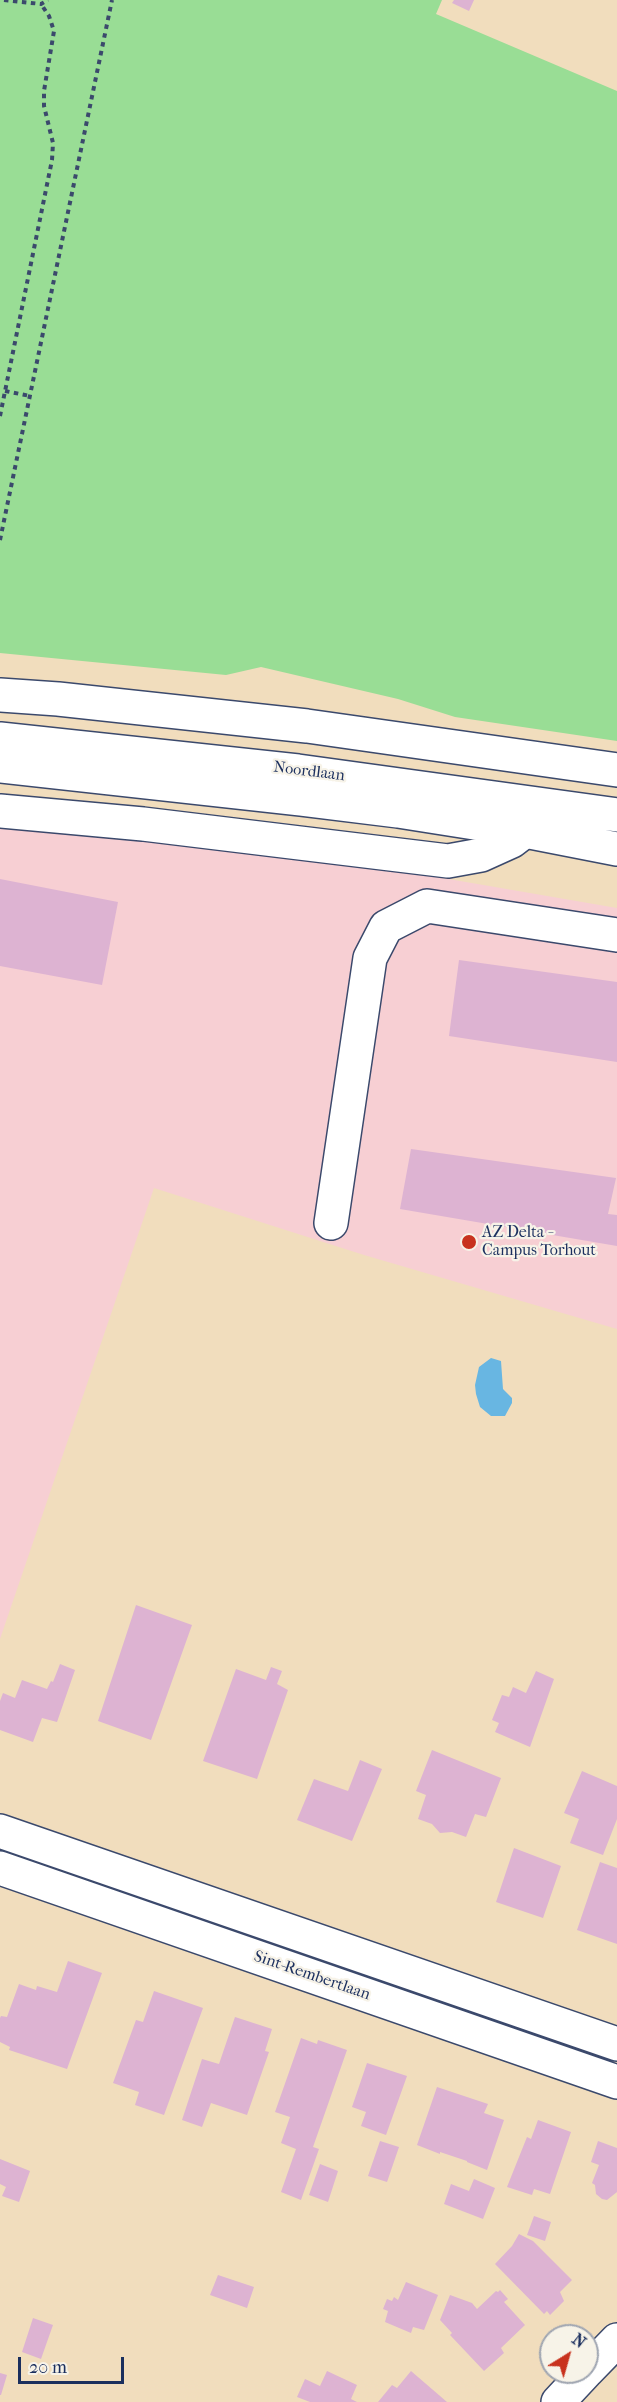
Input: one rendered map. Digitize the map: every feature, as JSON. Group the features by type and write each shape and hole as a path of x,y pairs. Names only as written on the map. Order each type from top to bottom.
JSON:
{"street":[{"path":"0,695 58,699 308,726 617,770"},
{"name":"Noordlaan","path":"0,739 298,771 617,815"},
{"name":"Noordlaan","path":"0,766 301,799 525,831 617,849"},
{"path":"0,811 154,826 448,861 481,855 512,841 525,831"},
{"path":"331,1223 370,958 386,927 427,906 617,935"},
{"path":"0,1831 617,2044"},
{"name":"Sint-Rembertlaan","path":"0,1868 617,2082"},
{"path":"182,1931 193,1897"},
{"path":"441,2021 453,1986"},
{"path":"599,2359 617,2340"},
{"path":"558,2402 575,2384"}],"path":[{"path":"4,0 41,4 48,0"},
{"path":"0,540 110,1"},
{"path":"0,416 52,160 52,143 44,106 44,92 54,31 49,16 41,4"},
{"path":"5,391 30,396"}],"shaded area":[{"name":"AZ Delta - Campus Torhout","path":"0,821 338,860 617,908 617,1329 364,1255 154,1188 0,1639"}],"green space":[{"path":"0,0 442,0 436,14 617,91 617,741 455,717 398,699 261,667 226,675 0,653"}],"water":[{"path":"491,1358 501,1361 503,1389 512,1398 512,1403 505,1416 491,1416 480,1407 476,1394 475,1385 479,1367"}],"building":[{"path":"454,0 474,0 469,11 452,3"},
{"path":"0,879 118,902 102,985 0,966"},
{"path":"459,960 617,982 617,1062 449,1036"},
{"path":"411,1149 616,1178 608,1214 617,1215 617,1246 400,1209"},
{"path":"136,1605 192,1625 151,1740 98,1721"},
{"path":"60,1664 75,1670 57,1722 42,1718 33,1742 0,1730 0,1701 3,1693 15,1698 22,1680 47,1689 51,1681 53,1682"},
{"path":"271,1667 282,1671 277,1684 288,1690 257,1779 203,1761 236,1669 266,1680"},
{"path":"536,1671 554,1679 530,1747 495,1732 499,1723 492,1720 502,1695 509,1697 513,1687 526,1693"},
{"path":"432,1750 501,1778 486,1817 475,1814 466,1837 452,1832 440,1833 432,1824 418,1819 426,1795 416,1791"},
{"path":"360,1760 382,1769 352,1841 297,1820 314,1779 348,1791"},
{"path":"582,1771 617,1786 617,1819 603,1855 570,1843 579,1819 564,1813"},
{"path":"514,1848 561,1866 543,1918 496,1902"},
{"path":"600,1862 617,1868 617,1944 577,1930"},
{"path":"68,1961 102,1973 67,2069 9,2050 10,2047 0,2042 0,2018 1,2016 7,2017 19,1984 36,1990 37,1986 57,1992"},
{"path":"154,1991 203,2008 164,2115 135,2105 139,2092 113,2083 136,2020 143,2022"},
{"path":"235,2017 272,2029 265,2051 269,2052 247,2115 211,2103 202,2127 182,2120 202,2059 219,2064"},
{"path":"301,2038 317,2044 318,2040 347,2050 313,2147 319,2149 301,2200 281,2192 296,2149 281,2143 290,2117 275,2112"},
{"path":"367,2063 407,2076 386,2135 361,2126 366,2112 352,2107"},
{"path":"437,2087 488,2104 484,2113 504,2120 487,2170 417,2145"},
{"path":"538,2120 571,2132 550,2194 534,2189 532,2195 507,2187 527,2137 531,2139"},
{"path":"380,2141 399,2147 387,2182 368,2176"},
{"path":"598,2141 617,2148 617,2192 607,2200 596,2194 595,2185 592,2183 599,2165 591,2162"},
{"path":"0,2159 30,2171 19,2202 2,2196 6,2187 0,2184"},
{"path":"320,2164 338,2171 328,2202 309,2195"},
{"path":"474,2179 495,2188 483,2219 444,2204 451,2184 469,2191"},
{"path":"534,2216 551,2222 545,2241 527,2235"},
{"path":"519,2234 533,2241 572,2280 560,2292 564,2301 550,2315 547,2311 544,2314 495,2264 512,2246"},
{"path":"218,2275 254,2287 247,2308 210,2295"},
{"path":"406,2282 438,2295 424,2330 413,2327 411,2333 385,2322 388,2311 383,2309 387,2299 392,2301 394,2297 398,2300"},
{"path":"500,2290 508,2299 504,2302 525,2325 501,2348 504,2353 484,2371 450,2335 452,2333 440,2320 450,2295 472,2303 477,2309"},
{"path":"33,2318 53,2325 41,2359 22,2352"},
{"path":"327,2371 357,2385 351,2399 357,2402 310,2402 297,2397 305,2379 320,2386"},
{"path":"411,2371 447,2402 378,2402 392,2385 397,2388"},
{"path":"0,2373 7,2375 1,2395 0,2395"}],"place":[{"name":"AZ Delta - Campus Torhout","path":"469,1242"}]}
